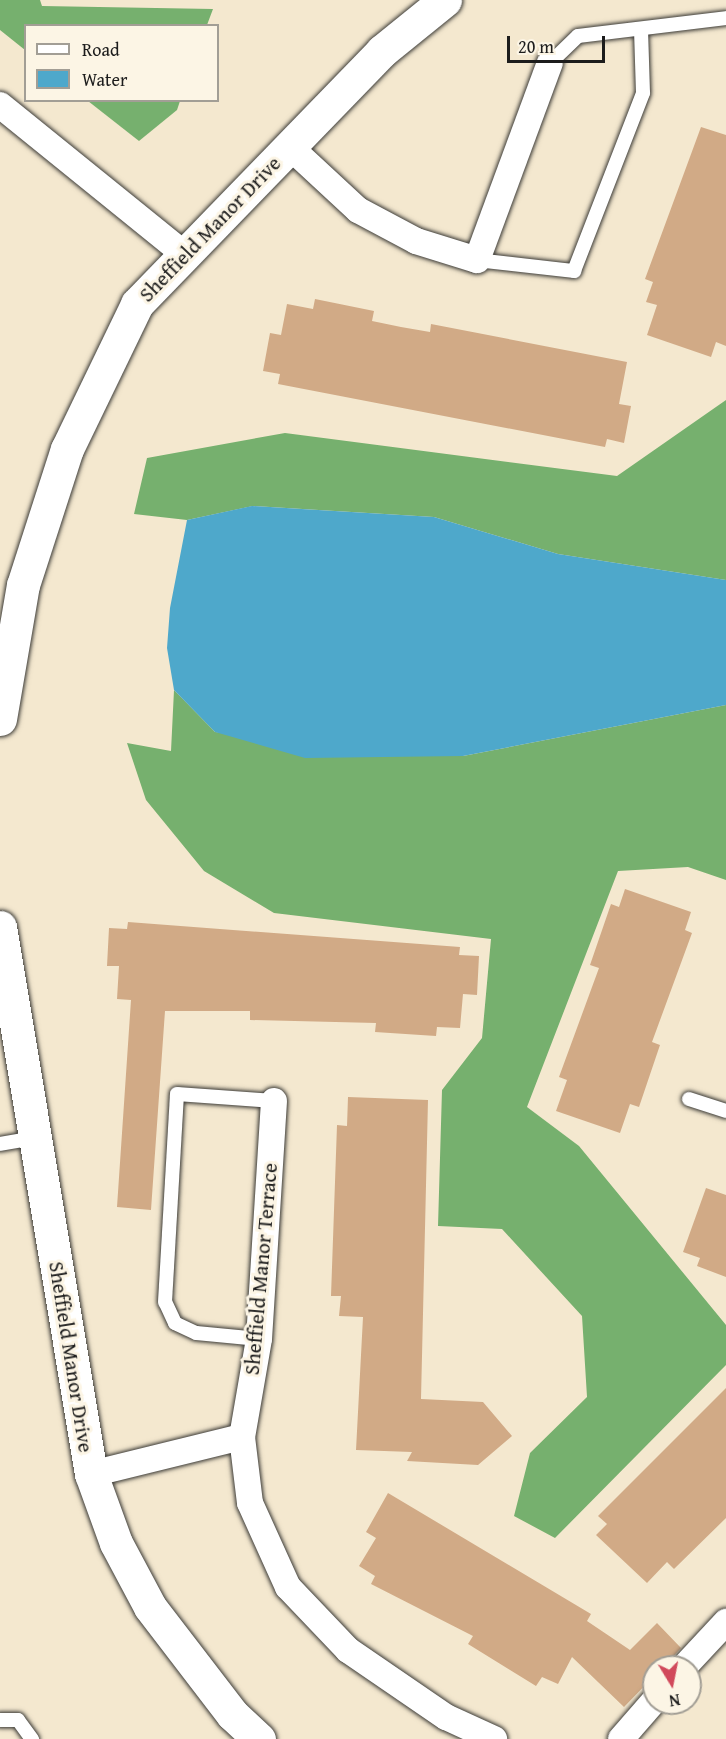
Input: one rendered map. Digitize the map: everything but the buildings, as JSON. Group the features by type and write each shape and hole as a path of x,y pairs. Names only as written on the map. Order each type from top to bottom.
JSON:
{"street":[{"name":"Sheffield Manor Drive","path":"0,719 23,585 68,449 137,304 382,51 445,0"},
{"path":"290,147 358,210 417,241 477,260 550,63"},
{"path":"0,105 184,255"},
{"name":"Sheffield Manor Drive","path":"0,927 90,1474 116,1543 150,1606 232,1714 259,1739"},
{"name":"Sheffield Manor Terrace","path":"274,1101 259,1339 242,1437 250,1503 288,1587 348,1650 446,1717 494,1739"},
{"path":"90,1474 242,1437"},
{"path":"697,1655 722,1633"},
{"path":"621,1739 642,1715"}],"lane":[{"path":"550,63 578,36 726,18"},
{"path":"477,260 574,272 643,93 641,29"},
{"path":"259,1339 196,1333 175,1323 165,1302 177,1094 274,1101"},
{"path":"689,1099 726,1111"},
{"path":"0,1144 35,1138"},
{"path":"0,1720 18,1720 32,1739"}],"green space":[{"path":"0,0 40,0 42,6 213,9 207,24 24,24 24,49 0,30"},
{"path":"89,102 180,102 177,110 139,141"},
{"path":"726,400 726,580 558,554 434,517 253,506 187,520 134,514 147,458 285,433 617,476"},
{"path":"174,690 215,732 463,756 726,705 726,880 688,867 618,871 527,1107 579,1146 726,1325 726,1365 555,1538 514,1516 530,1453 587,1397 582,1316 502,1229 438,1226 442,1090 482,1038 491,939 274,913 204,871 146,800 127,743 171,751"}],"water":[{"path":"252,506 434,517 558,554 726,580 726,705 463,756 305,758 215,732 174,690 167,648 170,608 187,520"}]}
